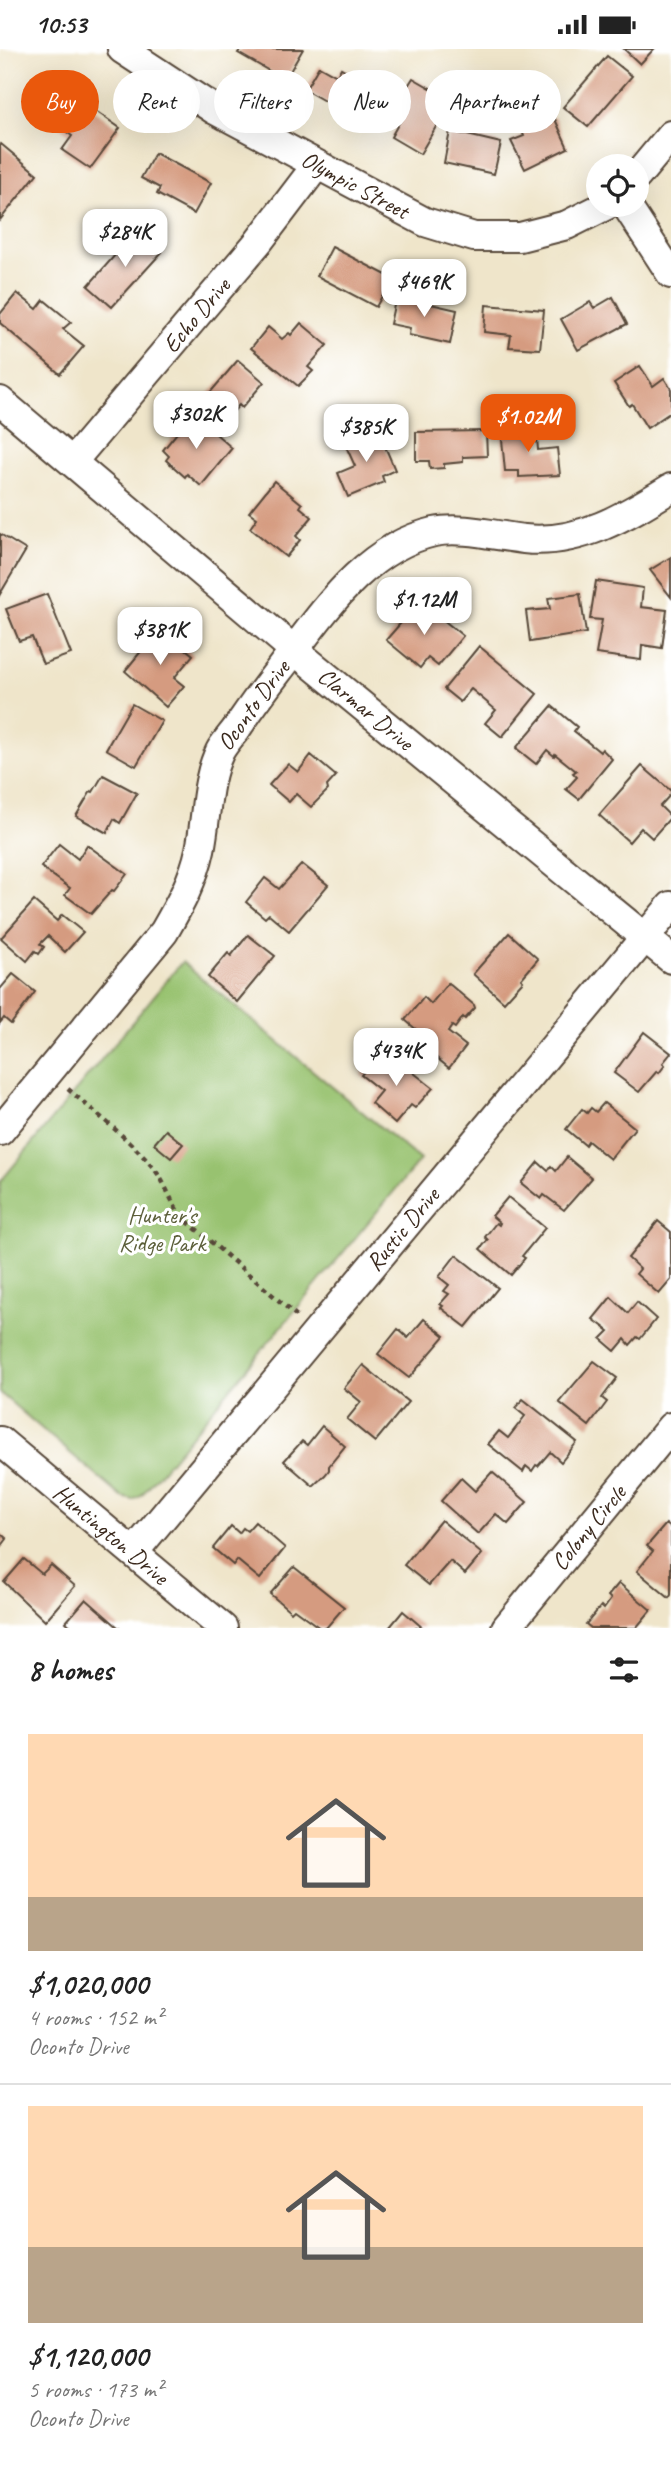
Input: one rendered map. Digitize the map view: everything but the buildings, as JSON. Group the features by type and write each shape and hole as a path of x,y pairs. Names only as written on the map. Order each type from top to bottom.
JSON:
{"street":[{"name":"Olympic Street","path":"122,49 215,110 425,222 474,237 520,237 567,225 586,216"},
{"path":"649,162 671,135"},
{"name":"Echo Drive","path":"73,461 259,241 316,166"},
{"path":"634,217 671,274"},
{"name":"Clarmar Drive","path":"0,401 294,650 671,959"},
{"name":"Oconto Drive","path":"0,1131 164,932 184,896 200,851 205,802 220,752 266,686 341,590 374,561 403,542 437,531 527,540 565,539 604,526 671,488"},
{"name":"Rustic Drive","path":"134,1552 671,906"},
{"name":"Colony Circle","path":"506,1628 671,1427"},
{"name":"Huntington Drive","path":"0,1441 223,1628"}],"path":[{"path":"49,1072 150,1163 166,1186 170,1201 181,1216 317,1333"}],"green space":[{"name":"Hunter's Ridge Park","path":"182,962 420,1160 141,1496 133,1500 122,1497 0,1393 0,1182"}]}
